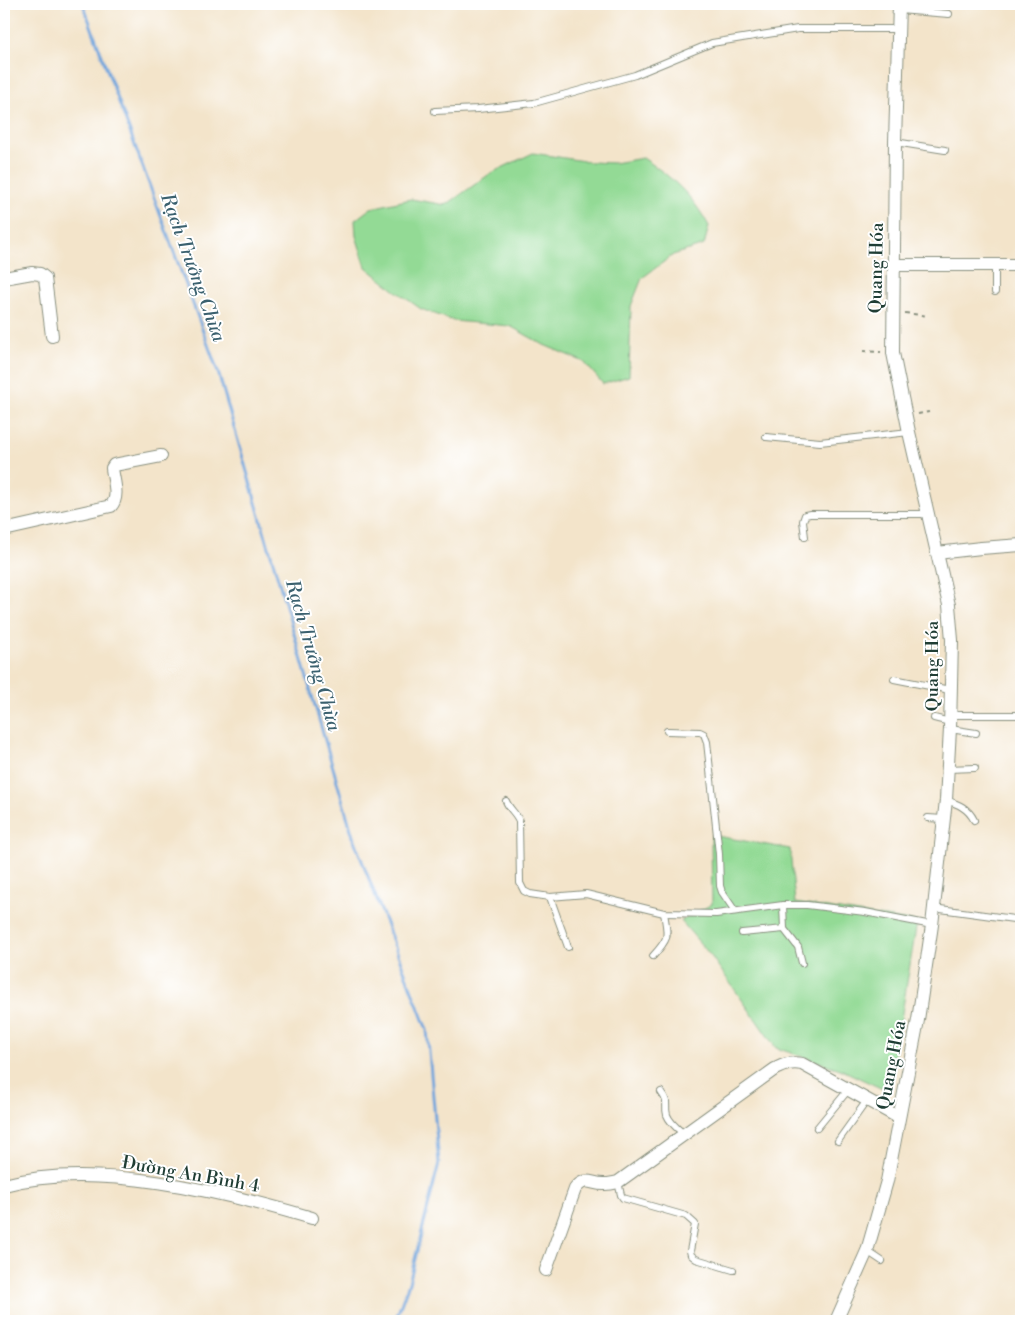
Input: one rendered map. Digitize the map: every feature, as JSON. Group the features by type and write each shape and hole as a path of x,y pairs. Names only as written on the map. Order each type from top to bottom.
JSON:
{"street":[{"name":"Quang Hóa","path":"836,1321 867,1251 887,1181 918,1020 932,925 948,769 951,620 893,353 895,142 899,7"},
{"path":"894,265 1021,266"},
{"path":"4,278 32,273 40,274 45,278 52,336"},
{"path":"4,530 111,506 115,502 116,497 112,468 114,465 161,456"},
{"path":"937,553 1021,545"},
{"path":"546,1270 575,1189 579,1184 584,1181 605,1184 618,1182 784,1064 793,1062 802,1064 898,1117"},
{"name":"Đường An Bình 4","path":"4,1181 33,1178 85,1177 141,1180 267,1205 312,1218"}],"lane":[{"path":"899,7 949,14"},
{"path":"435,110 478,109 534,103 635,75 712,43 798,30 899,29"},
{"path":"895,142 945,150"},
{"path":"995,266 995,292"},
{"path":"766,437 820,442 909,432"},
{"path":"804,537 803,521 805,515 810,514 928,514"},
{"path":"894,679 950,690"},
{"path":"950,722 1021,716"},
{"path":"934,718 950,722 976,733"},
{"path":"667,731 700,732 704,734 707,742 719,854 720,886 735,911"},
{"path":"948,769 974,768"},
{"path":"946,800 966,809 974,820"},
{"path":"506,801 508,807 517,816 518,821 520,884 524,891 530,894 550,897 586,894 664,913 700,915 783,905 806,905 865,912 932,925"},
{"path":"928,818 943,819"},
{"path":"550,897 568,947"},
{"path":"783,905 784,929 798,946 802,963"},
{"path":"933,908 1021,920"},
{"path":"653,956 666,942 668,936 664,913"},
{"path":"742,933 784,929"},
{"path":"817,1128 849,1089"},
{"path":"661,1092 667,1100 667,1115 672,1123 685,1135"},
{"path":"838,1141 868,1100"},
{"path":"618,1182 620,1194 623,1198 686,1216 692,1220 696,1224 690,1251 691,1256 696,1260 733,1270"},
{"path":"867,1251 882,1261"}],"path":[{"path":"893,311 928,316"},
{"path":"863,351 893,353"}],"green space":[{"path":"533,153 590,162 614,163 643,158 681,188 696,205 709,226 704,245 673,255 642,278 631,306 629,376 603,384 584,362 544,345 510,326 454,321 421,309 366,267 356,236 355,220 371,208 411,199 446,205 491,173"},
{"path":"711,835 790,849 795,903 917,922 889,1092 840,1069 776,1048 711,956 681,921 712,904"}],"waterway":[{"name":"Rạch Trưởng Chừa","path":"83,4 218,372 354,840 427,1030 439,1163 409,1283 395,1321"}]}
